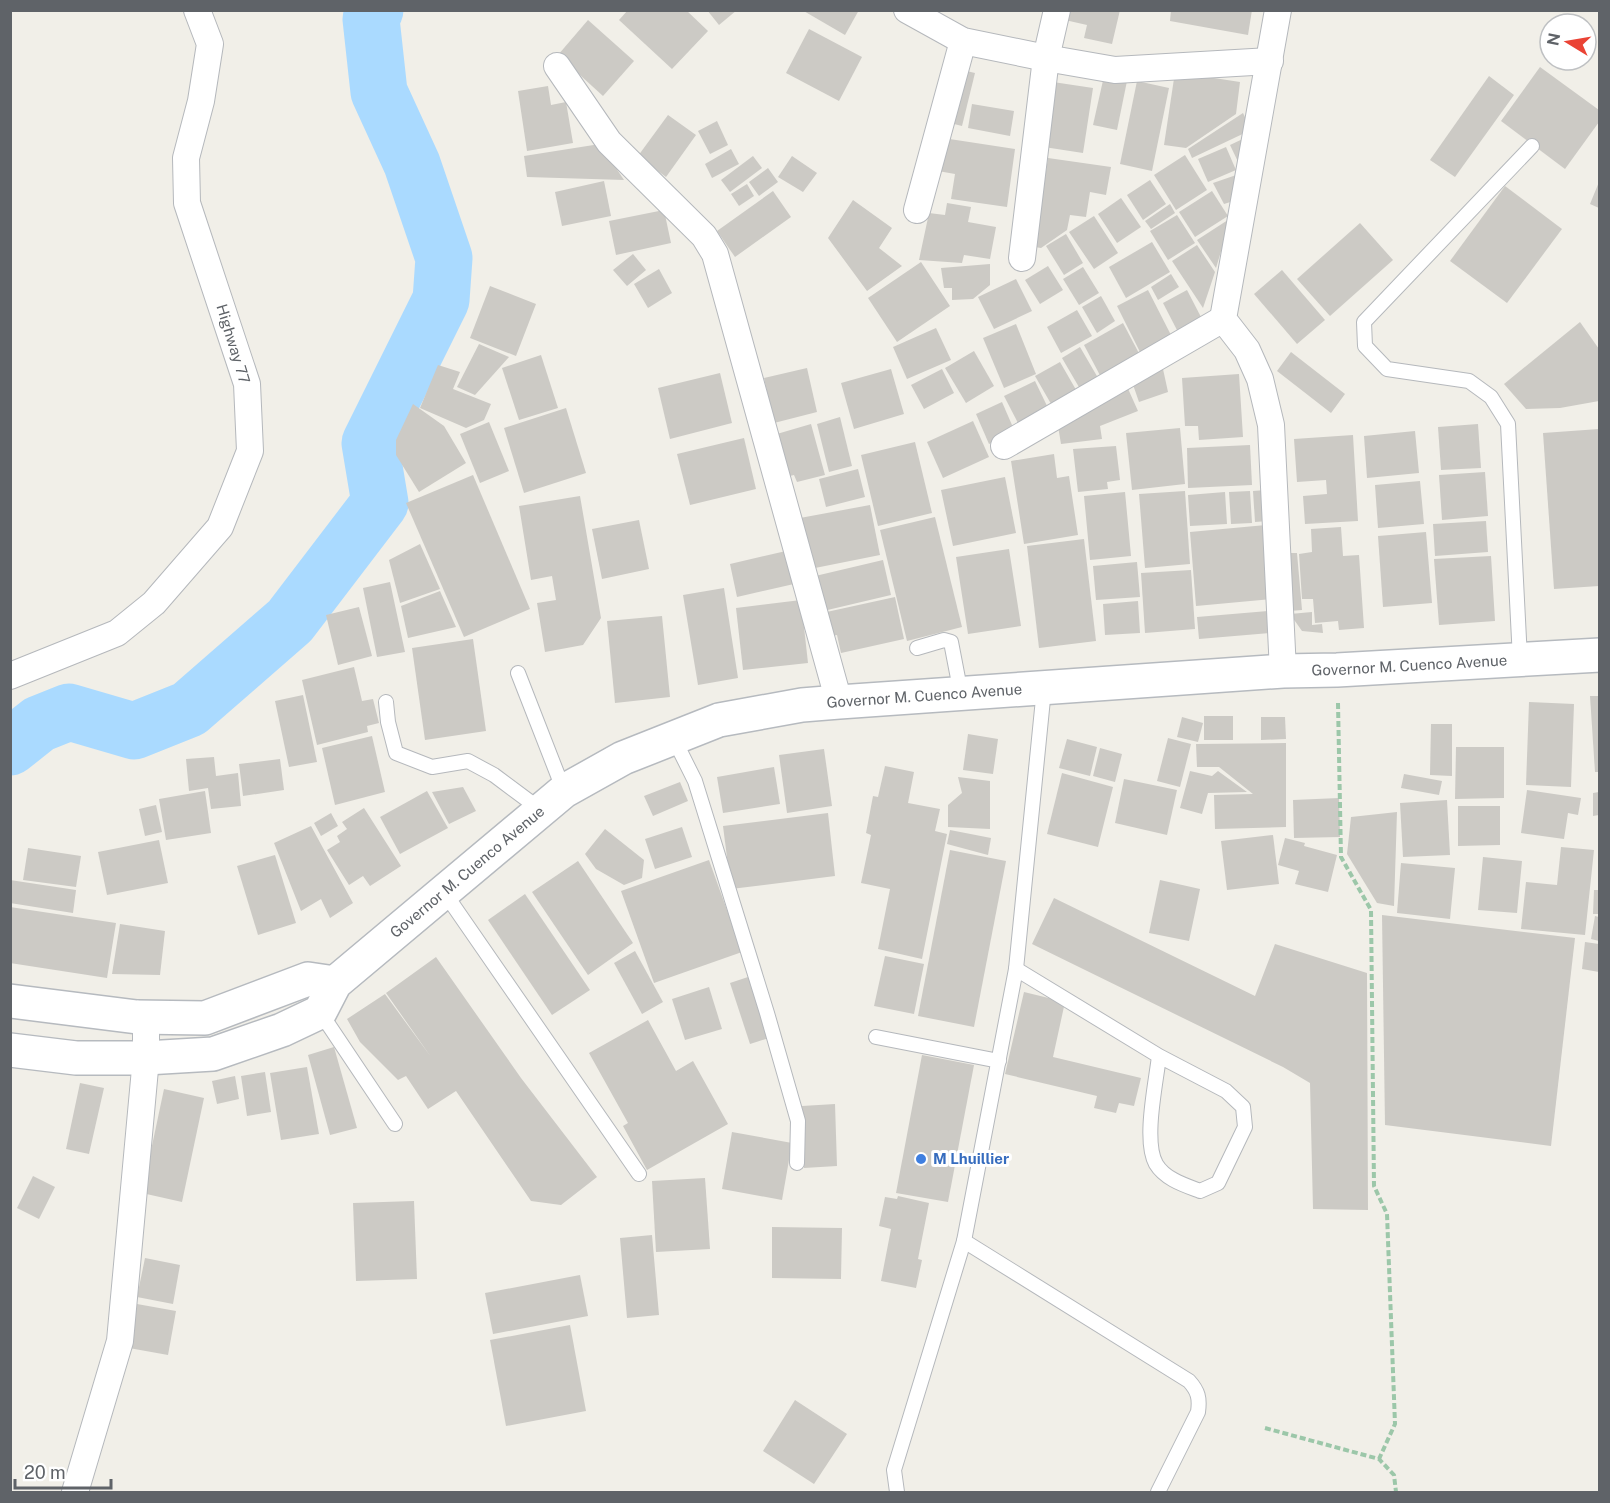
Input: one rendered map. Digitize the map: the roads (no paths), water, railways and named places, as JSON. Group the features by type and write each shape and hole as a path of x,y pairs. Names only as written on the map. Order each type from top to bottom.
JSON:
{"main road":[{"name":"Governor M. Cuenco Avenue","path":"320,1012 335,983 553,800 623,758 673,736 719,720 802,705 839,702 1283,671 1599,655"},
{"path":"10,1001 146,1018 205,1018 308,979 335,983"},
{"path":"10,1050 76,1058 146,1058 213,1054 282,1030 320,1012"}],"street":[{"name":"Highway 77","path":"10,676 117,633 154,603 220,527 250,451 247,384 187,203 186,158 201,101 210,44 197,10"},
{"path":"907,10 963,41 1115,70 1270,61"},
{"path":"1022,258 1046,58 1057,10"},
{"path":"1278,10 1223,319 1246,350 1260,379 1271,424 1283,671"},
{"path":"917,210 963,41"},
{"path":"557,66 609,142 704,236 715,254 839,702"},
{"path":"1004,446 1223,319"},
{"path":"75,1492 120,1341 146,1058 146,1018"}],"lane":[{"path":"1520,659 1508,424 1491,397 1469,381 1387,369 1365,346 1364,322 1532,146"},
{"path":"917,648 944,640 951,642 961,694"},
{"path":"518,674 553,800"},
{"path":"897,1492 894,1470 964,1241 1016,969 1044,688"},
{"path":"386,702 388,722 396,753 432,767 468,761 494,775 553,800"},
{"path":"673,736 694,781 770,1023 798,1121 796,1163"},
{"path":"444,892 639,1174"},
{"path":"1016,969 1159,1056 1226,1091 1243,1107 1245,1127 1218,1183 1200,1191 1175,1182 1156,1164 1150,1138 1159,1056"},
{"path":"320,1012 395,1124"},
{"path":"876,1037 999,1061"},
{"path":"964,1241 1188,1381 1197,1389 1200,1400 1198,1412 1158,1492"}],"waterway":[{"path":"10,747 39,724 69,712 134,731 189,709 290,621 380,503 370,443 441,300 444,258 412,164 379,92 371,19 375,10"}],"place":[{"name":"M Lhuillier","path":"921,1159"}]}
